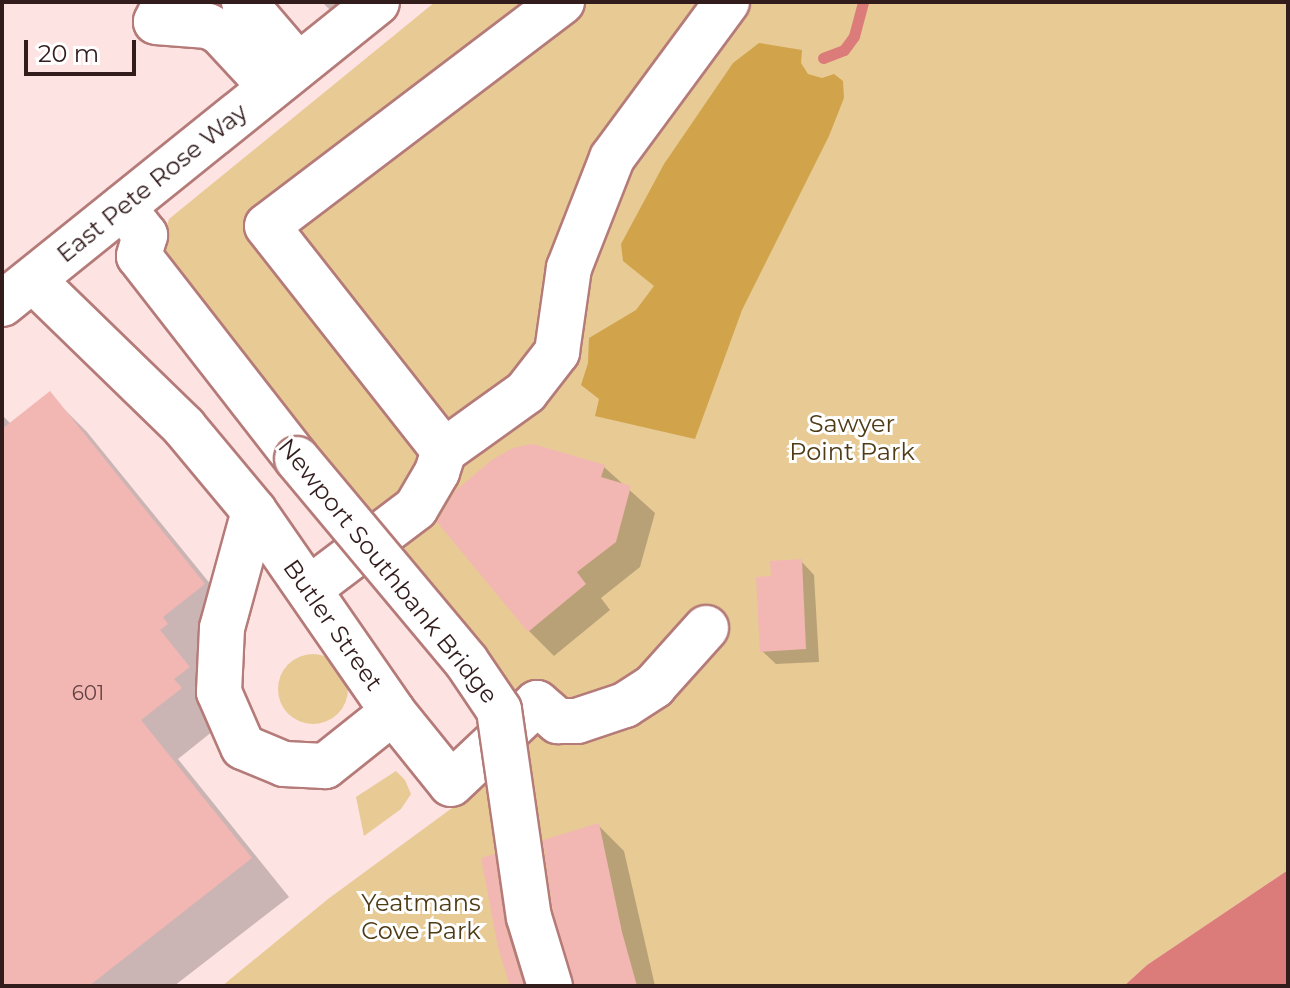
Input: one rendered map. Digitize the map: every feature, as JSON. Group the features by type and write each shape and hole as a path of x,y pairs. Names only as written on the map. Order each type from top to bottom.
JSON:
{"street":[{"path":"166,2 156,22 208,26 285,76"},
{"path":"244,2 285,76"},
{"name":"East Pete Rose Way","path":"17,292 377,2"},
{"path":"444,451 267,226 562,2"},
{"path":"309,589 416,508 437,472 444,451 526,392 557,352 569,268 612,158 727,2"},
{"name":"Newport Southbank Bridge","path":"123,207 145,235 139,256 297,459 456,649 499,710 529,917 550,986"},
{"name":"Butler Street","path":"17,292 184,427 254,511 393,712 325,766 284,764 243,747 219,692 222,628 254,511"},
{"path":"393,712 451,784 537,703 558,721 592,718 625,705 654,686 706,628"}],"green space":[{"name":"Sawyer Point Park","path":"435,2 1288,2 1288,870 1147,965 1124,986 222,986 328,899 463,800 520,721 152,277 169,219"},
{"path":"313,654 332,660 342,670 348,689 342,708 332,718 313,724 294,718 284,708 278,689 284,670 294,660"},
{"path":"396,771 405,780 411,794 401,809 364,836 356,797"}],"shaded area":[{"path":"759,43 802,50 801,63 808,74 822,78 834,74 843,81 844,98 829,136 742,310 695,439 595,416 599,399 581,385 588,363 589,338 636,310 654,286 623,261 621,244 664,164 733,63"},
{"path":"1288,870 1288,986 1124,986 1147,965"}],"building":[{"path":"50,391 205,584 163,617 168,624 160,630 190,667 174,679 182,688 141,720 252,858 89,986 2,986 2,429"},
{"path":"533,444 605,465 601,477 631,486 616,542 577,572 586,584 528,632 437,522 455,491 492,460 513,448"},
{"path":"802,559 806,649 760,652 756,577 771,576 770,561"},
{"path":"599,823 637,986 574,986 553,912 543,840"},
{"path":"495,854 505,924 524,986 510,986 498,947 481,858"}],"waterway":[{"path":"823,58 844,50 854,36 863,2"}],"park label":[{"name":"Yeatmans Cove Park","path":"421,917"}]}
